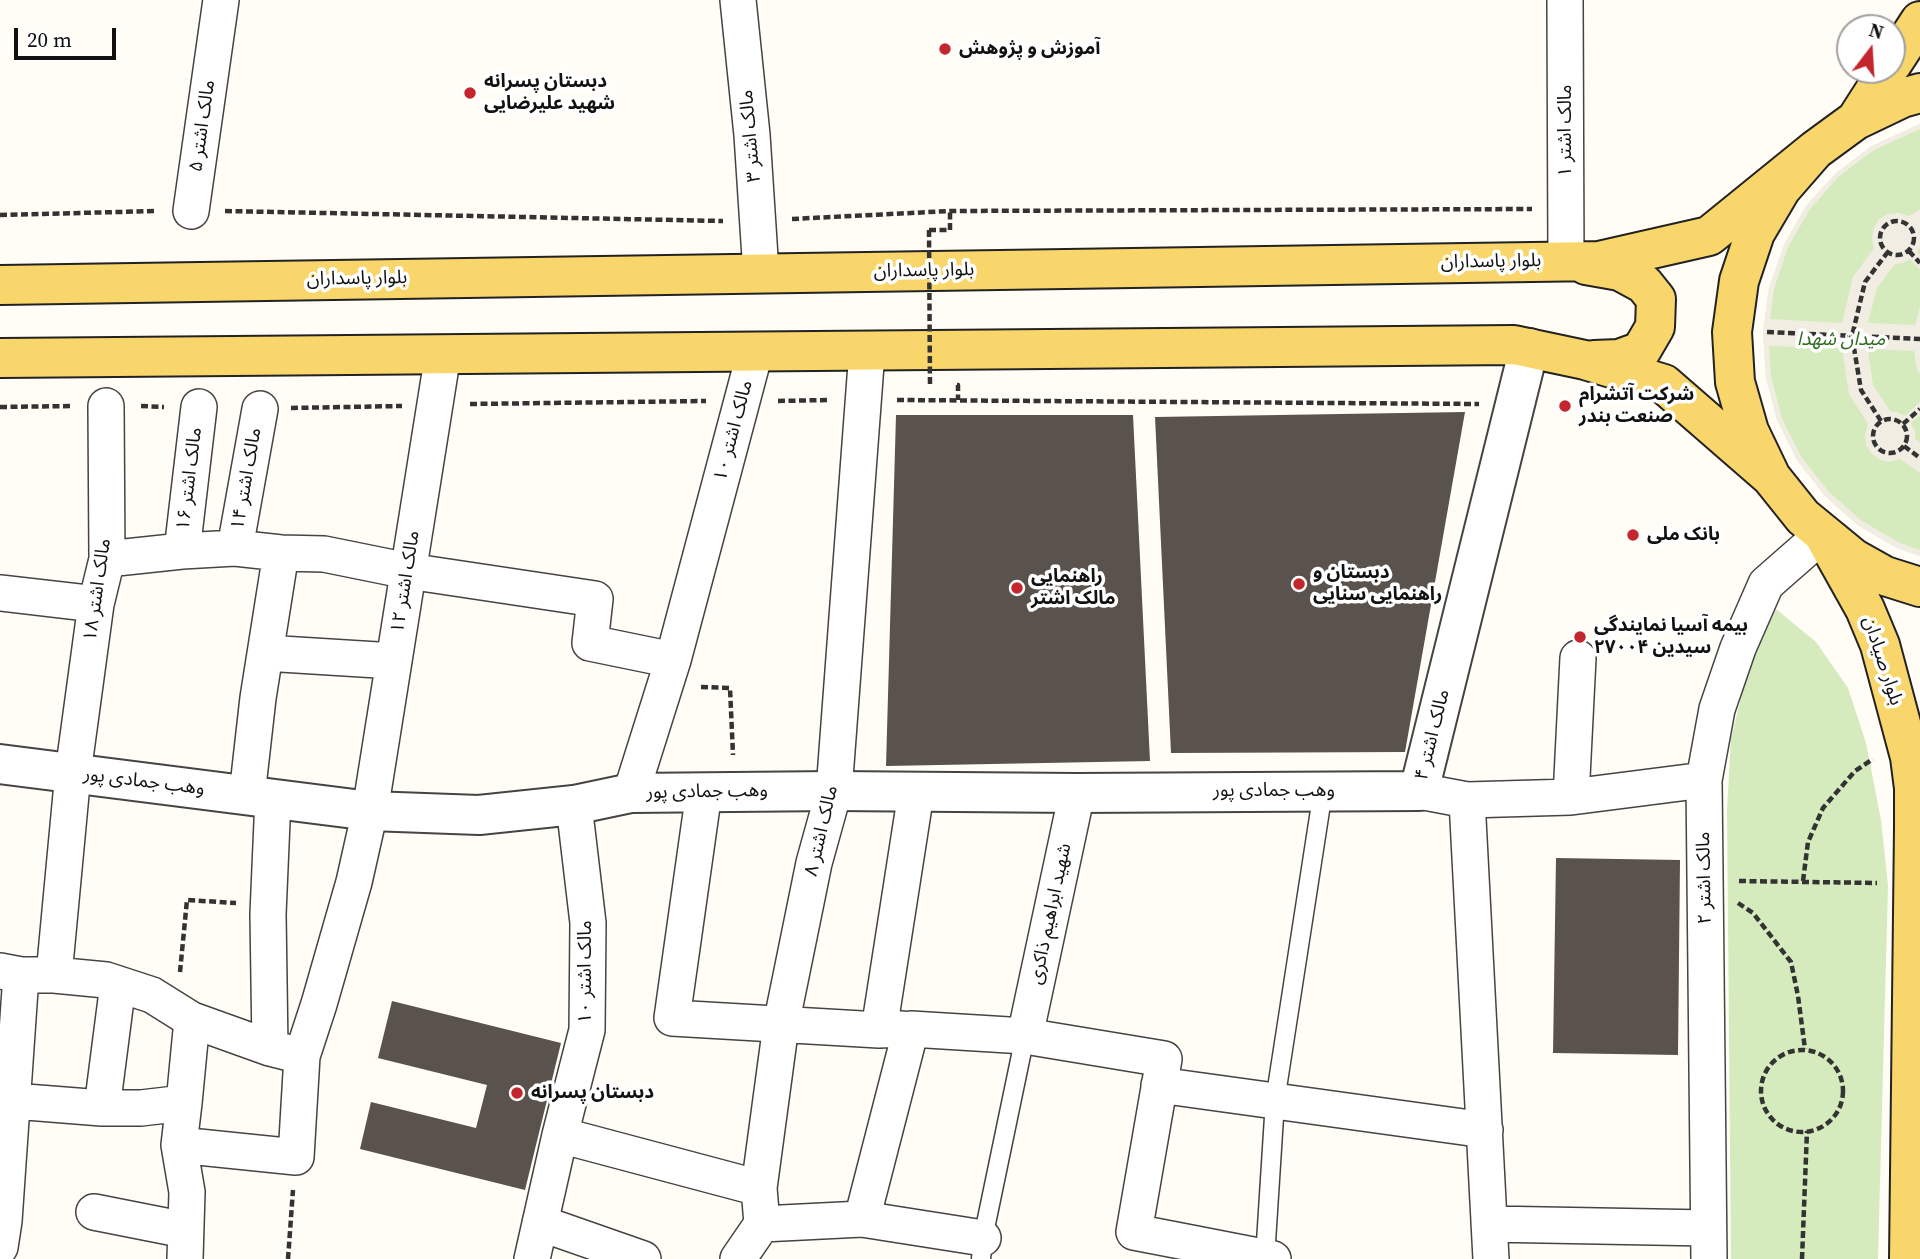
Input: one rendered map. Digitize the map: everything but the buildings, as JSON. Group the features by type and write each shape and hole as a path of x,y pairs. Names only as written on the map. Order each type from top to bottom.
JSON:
{"main road":[{"path":"1906,42 1920,21"},
{"path":"1856,120 1879,84"},
{"path":"1771,477 1749,431 1735,382 1732,331 1739,281 1755,233 1781,188 1815,150 1856,120 1902,98 1920,93"},
{"name":"بلوار پاسداران","path":"0,285 1599,261 1709,236 1815,150"},
{"path":"1566,261 1620,271 1644,284 1656,299 1655,327 1641,351 1619,359 1585,360"},
{"path":"0,358 1514,345 1585,360 1664,384 1771,477 1803,517 1853,558 1885,576 1920,587"},
{"name":"بلوار صیادان","path":"1823,534 1865,609 1880,645 1912,748 1914,788 1909,1259"}],"street":[{"name":"مالک اشتر ۵","path":"191,211 221,0"},
{"name":"مالک اشتر ۳","path":"738,0 752,135 761,273"},
{"name":"مالک اشتر ۱","path":"1565,0 1566,261"},
{"name":"مالک اشتر ۴","path":"1529,348 1419,790 1467,800 1571,797 1704,780"},
{"name":"مالک اشتر ۸","path":"762,1224 759,1188 781,1025 814,863 834,791 867,351"},
{"name":"مالک اشتر ۱۰","path":"631,793 669,673 755,352"},
{"name":"مالک اشتر ۱۲","path":"286,1052 320,1004 354,883 370,811 443,354"},
{"name":"مالک اشتر ۱۸","path":"0,1247 4,1221 6,1101 25,974 73,773 96,604 107,559 106,405"},
{"name":"مالک اشتر ۱۶","path":"181,551 199,407"},
{"name":"مالک اشتر ۱۴","path":"234,548 260,409"},
{"name":"مالک اشتر ۲","path":"1709,1243 1704,780 1717,709 1738,648 1766,584 1823,534"},
{"path":"107,559 234,548 324,554 408,571 595,599 590,643 669,673"},
{"path":"180,1145 296,1157 268,904 260,797 265,653 281,553"},
{"path":"0,593 96,604"},
{"path":"265,653 394,661"},
{"path":"1571,797 1578,658"},
{"name":"وهب جمادی پور","path":"0,764 370,811 479,814 574,805 631,793 1419,790"},
{"path":"719,792 672,1018 1025,1036 1164,1059 1134,1232 1269,1258"},
{"path":"862,1219 895,1030 916,793"},
{"name":"شهید ابراهیم ذاکری","path":"1025,1036 1077,793"},
{"path":"1467,800 1492,1259"},
{"name":"مالک اشتر ۱۰","path":"532,1259 587,1030 588,923 574,805"},
{"path":"25,974 106,980 152,995 184,1015 286,1052"},
{"path":"102,1108 118,984"},
{"path":"94,1212 185,1244 187,1192 180,1145 184,1103 184,1015"},
{"path":"1158,1085 1485,1130"},
{"path":"6,1101 102,1108 141,1108 184,1103"},
{"path":"560,1136 759,1188"},
{"path":"738,1259 762,1224 862,1219 982,1248"},
{"path":"540,1223 643,1259"},
{"path":"1489,1224 1709,1243"}],"lane":[{"path":"1269,1258 1275,1101 1323,791"},
{"path":"982,1248 1025,1036"}],"path":[{"path":"930,386 929,230 950,230 950,211"},
{"path":"1890,222 1902,222 1912,229 1914,241 1909,251 1898,256 1887,253 1880,242 1880,236 1890,222"},
{"path":"1912,229 1920,224"},
{"path":"1909,251 1920,263"},
{"path":"1881,421 1861,390 1852,336 1865,282 1887,253"},
{"path":"1764,321 1763,332 1920,338"},
{"path":"958,385 958,400"},
{"path":"1903,424 1920,409"},
{"path":"1893,419 1903,424 1908,435 1904,446 1888,454 1877,448 1872,437 1881,421 1893,419"},
{"path":"1904,446 1920,458"},
{"path":"669,673 730,688 719,792"},
{"path":"1803,881 1808,842 1823,808 1855,771 1912,748"},
{"path":"1705,881 1913,884"},
{"path":"1705,881 1753,913 1791,962 1805,1049"},
{"path":"184,1015 187,900 268,904"},
{"path":"1805,1049 1827,1057 1840,1073 1843,1095 1836,1115 1819,1129 1797,1132 1777,1124 1763,1107 1760,1086 1768,1066 1785,1052 1805,1049"},
{"path":"1802,1259 1807,1131"},
{"path":"288,1259 296,1157"}],"green space":[{"name":"میدان شهدا","path":"1920,124 1920,556 1897,548 1859,526 1825,496 1797,460 1777,420 1766,377 1763,332 1769,288 1784,245 1806,206 1836,173 1872,146"},
{"path":"1776,609 1816,642 1848,688 1866,743 1881,820 1888,885 1878,1259 1731,1259 1727,810 1731,738 1749,666"}],"shaded area":[{"path":"1920,124 1920,129 1874,150 1839,176 1810,209 1788,247 1774,289 1770,319 1842,323 1853,277 1874,248 1872,238 1879,219 1888,214 1909,216 1920,209 1920,248 1917,252 1920,256 1920,270 1910,259 1895,264 1877,288 1868,323 1915,325 1920,307 1920,374 1914,351 1868,349 1873,385 1890,411 1905,416 1920,402 1920,415 1911,423 1915,439 1920,442 1920,473 1900,459 1890,462 1880,460 1866,445 1868,424 1849,394 1842,348 1769,346 1771,376 1782,419 1802,458 1829,492 1862,521 1900,543 1920,550 1920,556 1897,548 1859,526 1825,496 1797,460 1777,420 1766,377 1763,332 1769,288 1784,245 1806,206 1836,173 1872,146"}],"place":[{"name":"آموزش و پژوهش","path":"945,49"},
{"name":"دبستان پسرانه شهید علیرضایی","path":"470,93"},
{"name":"شرکت آتشرام صنعت بندر","path":"1565,406"},
{"name":"بانک ملی","path":"1633,535"},
{"name":"دبستان و راهنمایی سنایی","path":"1299,584"},
{"name":"راهنمایی مالک اشتر","path":"1017,588"},
{"name":"بیمه آسیا نمایندگی سیدین ۲۷۰۰۴","path":"1580,637"},
{"name":"دبستان پسرانه","path":"517,1093"}]}
